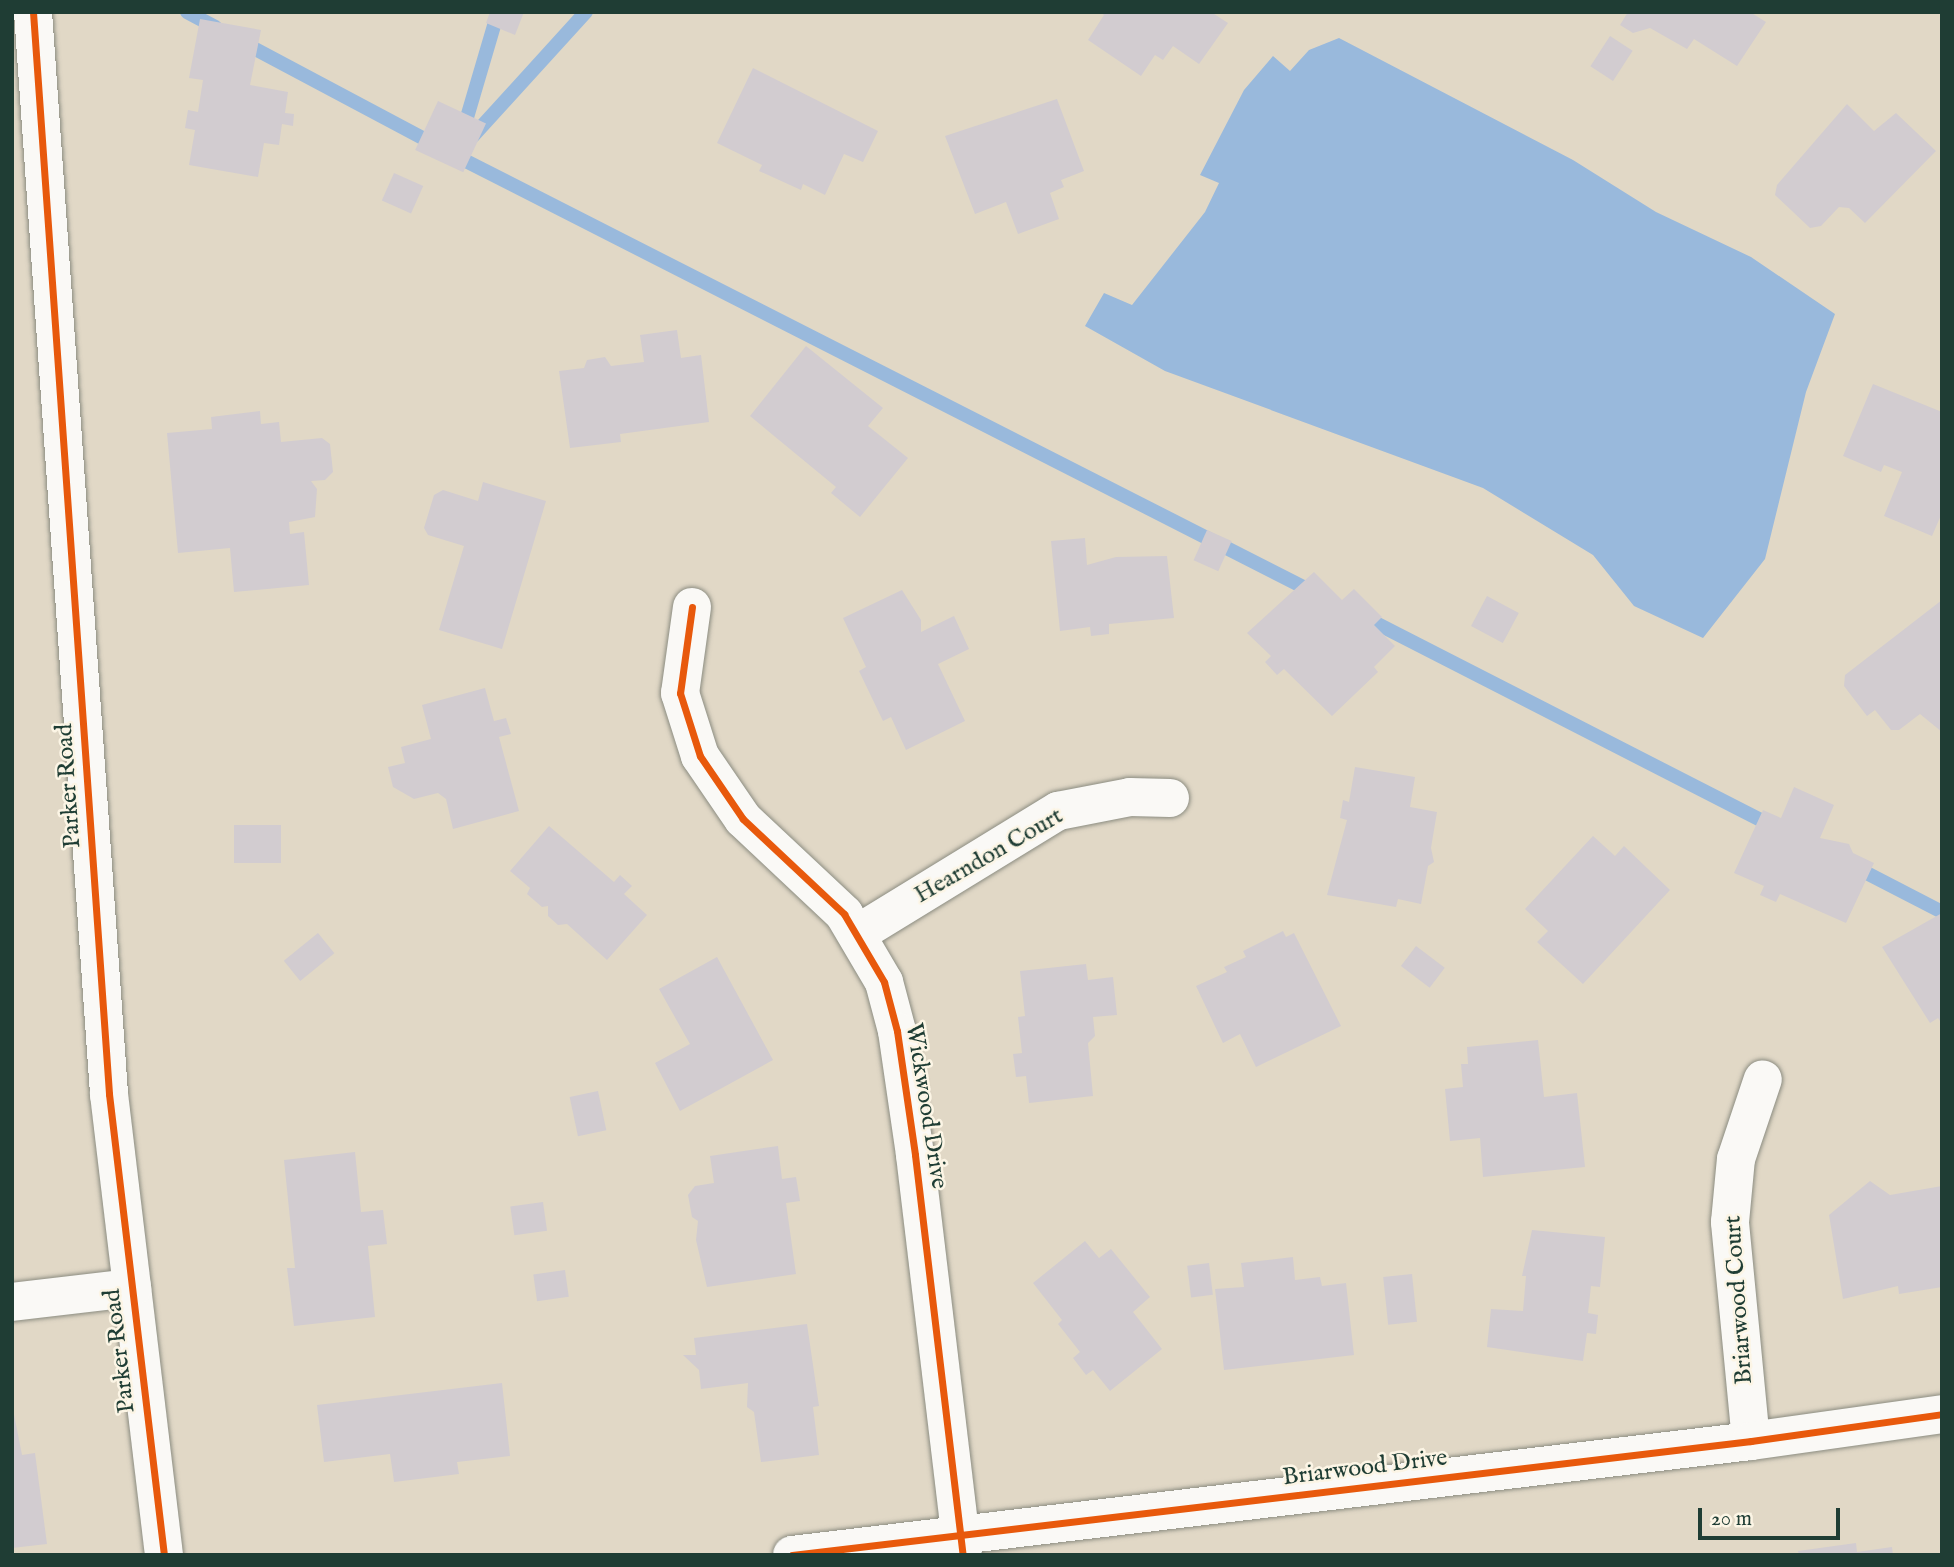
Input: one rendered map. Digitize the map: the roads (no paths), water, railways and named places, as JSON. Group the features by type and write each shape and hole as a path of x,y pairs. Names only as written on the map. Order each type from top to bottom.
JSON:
{"street":[{"name":"Parker Road","path":"33,12 99,970 132,1288 164,1555"},
{"name":"Wickwood Drive","path":"692,607 680,693 700,756 743,819 844,914 884,982 897,1031 962,1545"},
{"name":"Hearndon Court","path":"857,934 1058,811 1130,797 1170,798"},
{"name":"Briarwood Court","path":"1752,1441 1730,1222 1736,1159 1763,1079"},
{"path":"12,1303 132,1288"},
{"name":"Briarwood Drive","path":"792,1555 962,1545 1942,1414"}],"water":[{"path":"1339,38 1573,160 1656,212 1751,257 1835,314 1806,392 1765,559 1703,638 1634,606 1593,555 1483,488 1165,371 1085,326 1104,293 1132,305 1205,212 1219,183 1200,175 1244,90 1273,56 1290,71 1309,50"}],"waterway":[{"path":"187,12 215,27"},
{"path":"463,131 498,12"},
{"path":"473,136 586,12"},
{"path":"242,42 456,156 1317,594"},
{"path":"1360,615 1775,827"},
{"path":"1853,866 1942,912"}]}
